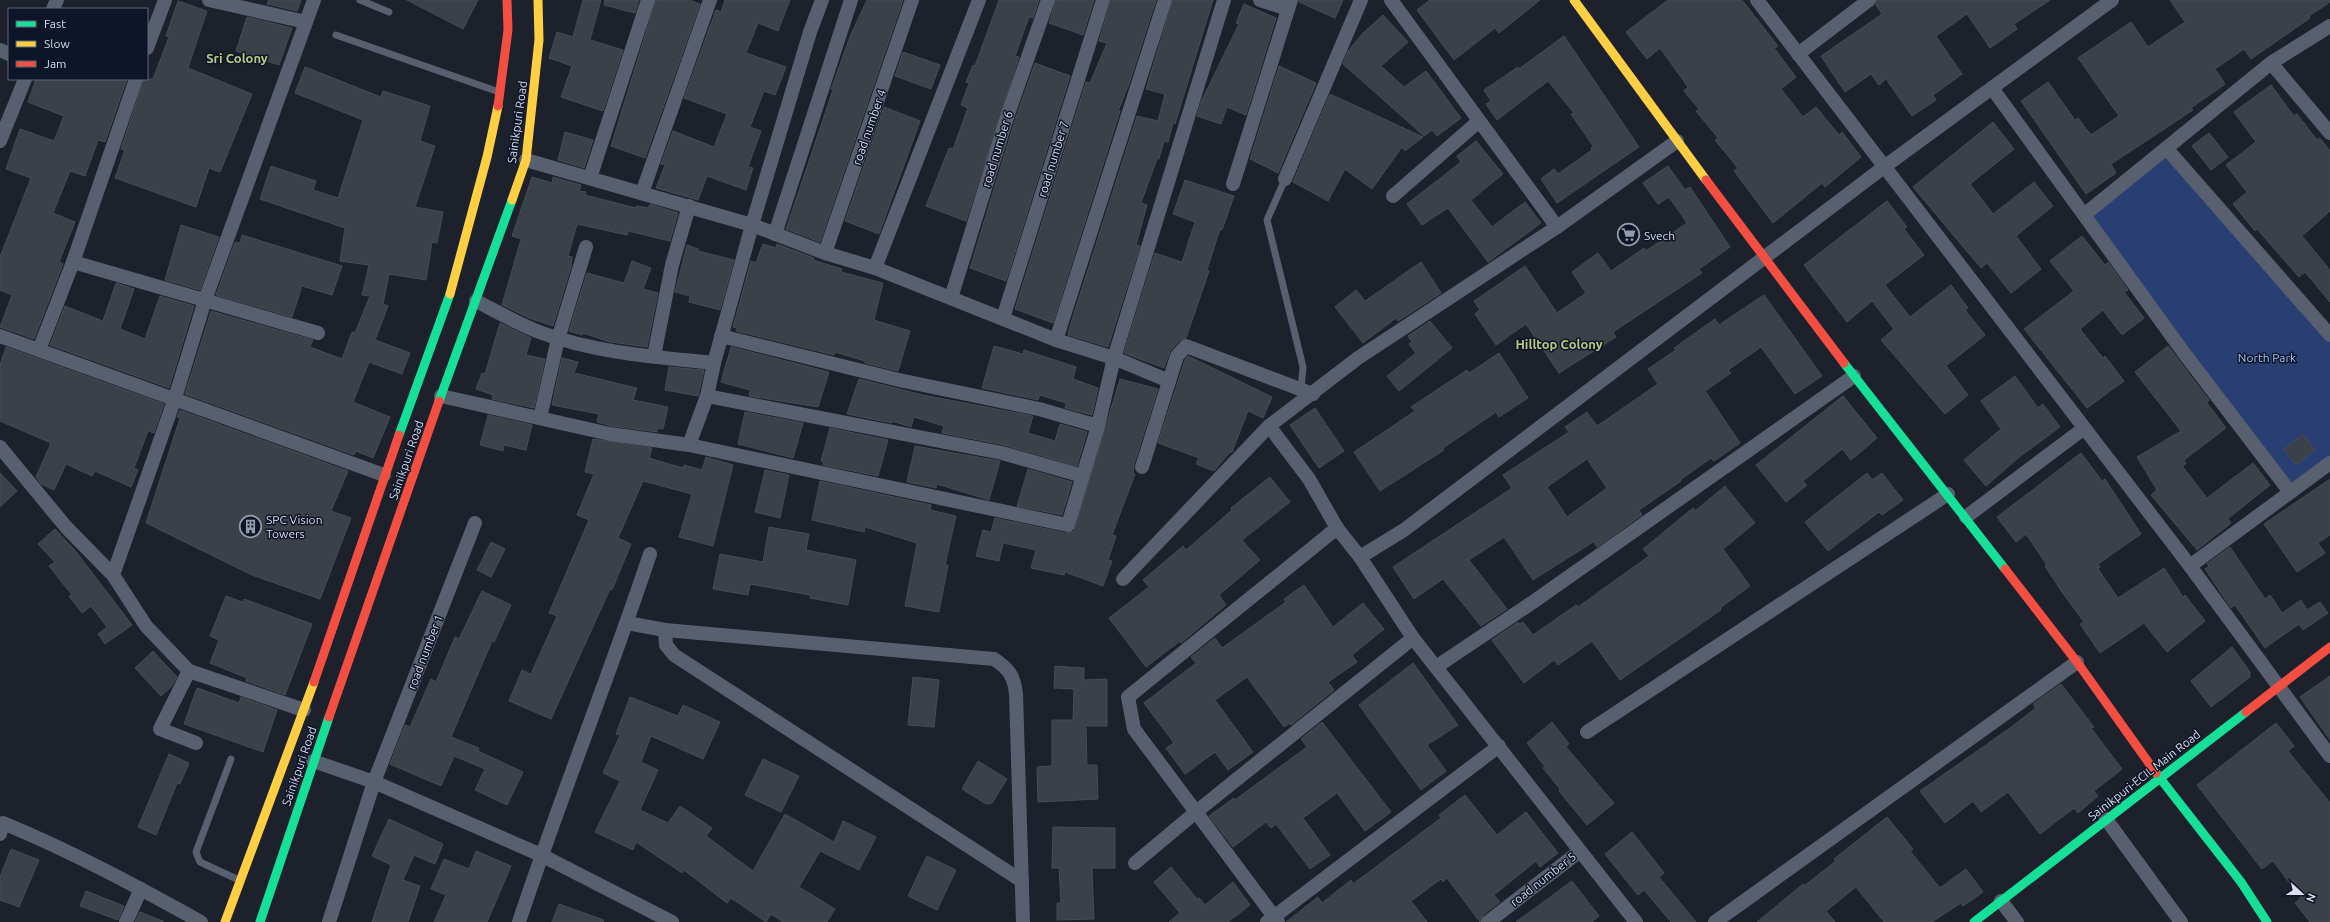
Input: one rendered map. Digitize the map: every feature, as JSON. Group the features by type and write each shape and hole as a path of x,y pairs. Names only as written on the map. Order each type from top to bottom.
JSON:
{"main road":[{"name":"Sainikpuri Road","path":"225,922 304,710 384,475 454,284 487,157 501,92 508,30 507,0"},
{"name":"Sainikpuri Road","path":"260,922 313,761 441,396 526,160 539,40 538,0"},
{"path":"1574,0 1677,141 1854,376 1966,517 2077,662 2159,777 2241,882 2267,922"},
{"name":"Sainikpuri-ECIL Main Road","path":"1974,922 2277,686 2330,648"}],"street":[{"path":"148,45 165,0"},
{"path":"209,0 306,22"},
{"path":"113,575 175,398 205,300 314,0"},
{"path":"590,178 648,0"},
{"path":"642,193 710,0"},
{"path":"689,445 707,396 721,336 752,225 808,40 822,0"},
{"path":"775,234 851,0"},
{"name":"road number 4","path":"825,253 912,0"},
{"path":"875,268 979,0"},
{"name":"road number 6","path":"951,298 1008,114 1048,0"},
{"name":"road number 7","path":"1003,318 1103,0"},
{"path":"1056,340 1165,0"},
{"path":"441,396 610,434 689,445 1068,525 1098,426 1114,358 1224,0"},
{"path":"1233,184 1289,4 1260,0"},
{"path":"1285,179 1362,0"},
{"path":"1390,0 1557,227"},
{"path":"1757,0 2083,429 2190,566 2330,756"},
{"path":"1798,54 1869,0"},
{"path":"1360,557 1404,530 1766,258 1884,167 2112,0"},
{"path":"2084,215 2271,63 2330,26"},
{"path":"2271,63 2330,133"},
{"path":"0,141 25,80"},
{"path":"39,350 73,262 136,80"},
{"path":"1992,88 2184,353 2290,492"},
{"path":"1393,196 1478,121"},
{"path":"1123,579 1269,426 1307,392 1557,227 1677,141"},
{"path":"2167,148 2330,335"},
{"path":"526,160 752,225 825,253 875,268 1056,340 1114,358 1169,381"},
{"path":"654,356 672,265 689,206"},
{"path":"540,418 558,339 586,247"},
{"path":"73,262 318,333"},
{"path":"476,301 541,333 558,339 626,354 714,363"},
{"path":"0,336 175,398 384,475"},
{"path":"721,336 899,380 1039,409 1098,426"},
{"path":"1142,467 1177,356 1186,346 1307,392"},
{"path":"1436,667 1533,602 1854,376"},
{"path":"707,396 1002,453 1083,476"},
{"path":"1269,426 1309,479 1337,528 1360,557 1413,638 1636,922"},
{"path":"1966,517 2083,429"},
{"path":"0,447 66,527 113,575 146,626 188,671 304,710"},
{"path":"2190,566 2330,463"},
{"path":"1587,732 1948,494"},
{"name":"road number 1","path":"329,922 374,782 475,523"},
{"path":"1337,528 1128,697 1134,729 1196,812 1273,920 1499,746"},
{"path":"519,922 541,855 627,623 650,554"},
{"path":"627,623 665,630 994,659 1007,667 1014,678 1016,694 1023,922"},
{"path":"665,630 666,645 674,655 1022,881"},
{"path":"1135,863 1196,812 1413,638"},
{"path":"1715,922 2077,662"},
{"path":"188,671 160,729 196,743"},
{"path":"313,761 374,782 541,855 672,922"},
{"path":"2106,819 2181,922"},
{"path":"1,826 74,854 200,922"},
{"name":"road number 5","path":"1488,922 1580,851"},
{"path":"126,922 141,889"},
{"path":"2001,901 2017,922"}],"lane":[{"path":"360,0 388,12"},
{"path":"336,35 501,92"},
{"path":"1285,179 1267,220 1303,367 1307,392"},
{"path":"231,759 196,852 200,862 241,881"}],"green space":[{"name":"North Park","path":"2167,149 2330,335 2330,463 2290,492 2084,215"}],"building":[{"path":"269,0 301,0 297,11 267,4"},
{"path":"407,0 478,0 463,29"},
{"path":"583,0 601,0 590,40 623,50 603,111 561,97 572,66 549,58 557,32 573,37"},
{"path":"605,0 639,0 635,13 604,5"},
{"path":"656,0 689,0 700,4 645,158 611,146"},
{"path":"725,0 790,0 778,31 758,23 746,53 786,67 775,95 764,91 750,127 761,131 748,167 753,168 746,190 707,176 698,200 656,188 665,165 661,164 673,131 714,147 727,114 684,98 716,10 721,12"},
{"path":"867,0 903,0 820,242 786,229 833,90 831,89 851,34"},
{"path":"999,0 1039,0 1033,18 1029,17 1015,56 1019,57 966,221 926,206 949,148 953,149 968,108 961,105 969,83 966,82 973,65 975,66"},
{"path":"1056,0 1094,0 1083,35 1049,23"},
{"path":"1111,0 1156,0 1129,84 1118,111 1120,111 1053,323 1015,309 1086,82 1090,83 1107,43 1099,41"},
{"path":"1173,0 1213,0 1175,124 1173,123 1168,142 1164,141 1159,159 1157,159 1141,203 1147,205 1136,245 1140,246 1108,347 1068,335 1069,329 1137,116 1158,121 1165,94 1146,89"},
{"path":"1299,0 1343,0 1335,18 1299,2"},
{"path":"1430,0 1540,0 1499,33 1495,28 1454,60 1417,10"},
{"path":"1668,0 1742,0 1778,46 1774,48 1796,77 1781,89 1803,117 1816,107 1839,135 1842,132 1861,157 1825,187 1822,183 1773,223 1734,171 1738,168 1715,140 1718,138 1696,111 1699,109 1684,91 1688,87 1660,48 1647,59 1626,32"},
{"path":"1877,0 2050,0 2014,24 2017,29 1990,48 1967,14 1936,36 1962,74 1933,95 1936,100 1912,116 1886,79 1879,85 1871,74 1845,92 1821,56 1882,14 1876,5"},
{"path":"2170,0 2330,0 2330,2 2309,16 2310,18 2251,59 2244,49 2215,69 2225,84 2191,108 2193,110 2111,164 2116,173 2086,194 2021,101 2048,82 2075,120 2078,118 2091,135 2119,116 2078,58 2131,22 2148,47 2185,22"},
{"path":"178,1 207,11 188,68 252,94 220,172 209,168 196,207 115,178 125,150 121,149 144,80 153,79 169,37 166,36"},
{"path":"1244,4 1276,18 1246,115 1227,107 1221,124 1197,116 1201,102 1239,24 1236,23"},
{"path":"1383,15 1408,42 1381,66 1404,87 1426,71 1461,118 1437,136 1432,130 1424,136 1343,64 1348,51 1363,33"},
{"path":"247,17 292,28 279,65 236,51"},
{"path":"1564,36 1639,147 1557,203 1541,179 1554,169 1558,174 1592,150 1591,148 1593,146 1571,114 1574,113 1548,81 1497,120 1486,104 1491,101 1484,90 1518,67 1519,69"},
{"path":"903,52 940,65 931,89 895,76"},
{"path":"1035,63 1070,76 1006,281 970,268 1016,117"},
{"path":"1279,66 1316,83 1278,173 1250,159"},
{"path":"305,67 381,97 383,91 430,106 420,141 435,146 415,207 443,212 437,243 432,242 426,280 389,274 383,304 388,306 375,340 410,353 402,374 369,362 353,402 390,417 373,458 356,451 354,455 185,394 211,311 313,340 310,347 342,359 352,332 355,333 370,296 362,295 369,265 340,261 345,228 260,199 271,166 316,181 313,190 338,198 363,120 295,93"},
{"path":"36,80 127,80 105,142 98,140 85,176 70,171 53,213 75,222 59,262 63,264 34,339 0,327 12,295 0,290 0,257 31,178 6,169 20,129 54,141 64,116 28,102"},
{"path":"2271,85 2294,116 2297,114 2317,140 2320,138 2330,151 2330,211 2302,236 2330,270 2330,302 2305,272 2299,277 2257,229 2255,231 2233,204 2247,192 2226,165 2256,142 2234,112"},
{"path":"1330,94 1423,137 1405,151 1402,147 1372,189 1345,169 1328,201 1293,182"},
{"path":"884,107 920,121 879,234 845,221"},
{"path":"1993,122 2014,149 1970,184 1993,214 2034,182 2053,206 2016,236 2041,269 2011,293 1987,263 1981,268 1913,187"},
{"path":"565,132 593,140 584,168 558,160"},
{"path":"2209,133 2228,157 2211,170 2192,146"},
{"path":"1476,141 1503,174 1471,200 1492,227 1525,202 1541,223 1488,262 1448,208 1422,225 1407,204 1461,162 1457,156"},
{"path":"1668,166 1685,190 1690,187 1730,247 1699,269 1702,273 1613,332 1616,337 1559,373 1526,324 1496,345 1475,314 1480,310 1474,301 1525,266 1557,313 1586,293 1572,272 1598,253 1611,271 1644,248 1646,251 1687,223 1669,197 1658,204 1643,183"},
{"path":"532,177 552,183 553,177 581,185 579,191 586,192 585,195 636,208 637,206 648,208 650,204 678,213 670,241 628,231 627,235 577,224 568,256 572,257 571,267 553,326 529,318 502,305 521,239 512,236"},
{"path":"1185,180 1234,196 1222,230 1220,229 1207,270 1209,271 1186,338 1180,340 1170,351 1164,368 1124,353 1155,253 1182,262 1195,222 1173,214"},
{"path":"1887,201 1907,227 1904,229 1924,255 1885,285 1910,317 1951,285 1968,308 1965,310 1985,335 1946,366 1968,395 1945,414 1881,340 1894,329 1872,301 1847,322 1804,265"},
{"path":"181,225 219,237 200,290 165,280"},
{"path":"242,235 342,266 332,295 302,286 292,317 216,295 235,242 240,243"},
{"path":"2082,236 2105,265 2108,262 2128,290 2124,292 2144,318 2122,335 2103,310 2080,329 2103,358 2105,356 2124,381 2087,408 2024,329 2074,291 2050,261"},
{"path":"763,244 776,248 777,244 814,258 813,260 842,269 841,272 883,283 874,320 910,331 898,371 865,363 865,361 835,352 834,355 736,331 737,328 733,327 751,261 756,263"},
{"path":"687,245 698,249 698,251 734,260 720,310 689,302 690,296 675,292"},
{"path":"632,261 651,268 643,289 658,293 647,347 610,342 583,333 582,335 569,331 587,273 624,283"},
{"path":"1421,262 1441,293 1398,321 1396,318 1363,343 1335,307 1356,290 1365,301"},
{"path":"116,283 134,289 120,329 145,339 160,296 194,306 169,388 50,345 65,306 103,321"},
{"path":"1764,295 1822,376 1795,394 1761,347 1728,370 1731,373 1705,391 1740,443 1714,461 1711,458 1680,480 1681,481 1639,510 1642,515 1597,547 1593,542 1533,580 1504,537 1469,560 1507,609 1481,626 1443,579 1414,599 1393,567 1512,488 1503,475 1569,432 1565,427 1587,412 1597,426 1658,384 1648,369 1676,350 1674,348 1715,319 1719,325","holes":["1587,459 1607,488 1567,517 1547,487"]},
{"path":"1430,321 1452,348 1399,391 1387,376 1416,353 1409,344 1412,342 1408,336"},
{"path":"500,323 531,338 526,355 545,359 534,408 492,399 493,395 476,389 482,373 485,374"},
{"path":"994,346 1023,354 1024,350 1076,367 1073,379 1098,388 1092,415 1065,408 1066,403 1040,395 1038,400 982,388"},
{"path":"2168,346 2209,400 2207,403 2226,428 2184,460 2186,464 2182,466 2207,498 2253,463 2270,485 2230,517 2228,519 2231,523 2197,550 2151,495 2157,490 2137,457 2181,431 2135,372"},
{"path":"6,347 164,404 154,433 148,431 134,468 138,470 131,487 95,471 92,476 66,464 54,490 41,484 36,477 51,443 0,421 0,365"},
{"path":"731,347 829,372 818,407 749,396 750,390 721,382"},
{"path":"1499,353 1528,398 1499,417 1496,412 1443,448 1444,450 1380,491 1354,452 1415,411 1411,407 1467,370 1469,373"},
{"path":"1188,356 1272,397 1263,418 1248,411 1232,452 1230,452 1214,471 1196,464 1199,458 1158,443 1185,360"},
{"path":"562,358 578,362 574,373 637,388 633,400 668,407 663,429 658,428 657,432 612,426 597,422 599,414 552,405"},
{"path":"669,367 704,370 698,396 665,390"},
{"path":"2015,376 2038,408 2043,404 2060,427 2018,458 1986,486 1964,460 2001,429 1981,401"},
{"path":"859,379 923,395 1033,416 1028,433 1055,441 1060,424 1087,432 1077,466 1004,445 942,433 944,426 914,417 911,427 892,421 892,423 847,414"},
{"path":"1120,379 1158,389 1134,464 1133,474 1135,474 1112,535 1116,536 1108,560 1112,561 1103,586 1065,572 1064,575 1031,568 1036,550 1003,543 999,561 976,556 983,530 991,532 995,518 1066,533 1074,531"},
{"path":"1843,396 1877,438 1851,460 1842,449 1803,481 1807,485 1786,502 1756,465"},
{"path":"1315,408 1344,451 1319,468 1290,425"},
{"name":"SPC Vision Towers","path":"180,410 348,471 331,511 351,518 320,599 252,575 146,523 180,418 177,417"},
{"path":"745,412 803,423 793,458 738,444"},
{"path":"488,415 532,425 526,450 504,445 503,451 480,445"},
{"path":"830,428 888,440 878,476 823,465 824,462 821,461"},
{"path":"2303,434 2315,450 2296,465 2284,449"},
{"path":"593,439 652,448 649,458 683,468 684,465 702,470 706,457 733,465 713,546 679,537 692,494 643,481 618,538 631,544 612,590 610,589 551,719 509,701 522,670 531,674 557,616 549,613 589,520 577,515 594,474 585,472"},
{"path":"915,446 1000,461 989,500 937,484 936,488 907,482"},
{"path":"2081,453 2102,481 2105,479 2141,534 2098,564 2100,567 2098,569 2118,598 2164,568 2183,597 2185,595 2205,621 2167,652 2144,623 2100,653 2080,624 2084,622 2062,592 2045,566 2047,565 2026,534 2016,542 1997,517"},
{"path":"1028,469 1072,482 1062,515 1017,506"},
{"path":"765,470 789,475 780,518 755,512"},
{"path":"0,473 17,491 0,507"},
{"path":"1867,473 1872,480 1882,473 1903,500 1882,515 1879,512 1828,551 1805,522"},
{"path":"1270,477 1290,502 1242,540 1260,560 1219,595 1226,605 1181,643 1180,641 1146,667 1109,618 1149,587 1143,580 1183,546 1186,550 1232,510 1231,508"},
{"path":"2330,479 2330,535 2318,543 2325,553 2297,572 2264,524"},
{"path":"820,481 931,505 930,510 956,516 945,565 948,565 939,612 905,606 917,543 865,527 864,532 812,520"},
{"path":"1725,486 1755,523 1723,549 1750,586 1720,608 1721,610 1620,680 1592,641 1558,665 1554,660 1524,683 1492,640 1518,622 1519,624 1523,622 1533,635 1576,605 1578,607 1649,556 1643,549 1693,508 1695,511"},
{"path":"769,527 809,534 806,550 856,560 848,605 810,598 810,595 750,584 748,595 713,589 720,554 763,562"},
{"path":"55,529 74,549 132,625 105,644 98,634 107,627 91,606 82,613 69,596 72,595 49,566 55,562 38,544"},
{"path":"491,542 505,549 491,577 477,570"},
{"path":"2230,547 2265,599 2270,595 2282,613 2301,600 2307,610 2320,602 2328,613 2303,630 2299,624 2265,648 2235,605 2231,608 2205,569 2209,566 2207,564"},
{"path":"1304,585 1333,627 1363,603 1384,629 1352,655 1357,662 1328,682 1334,690 1291,725 1290,723 1284,727 1247,677 1215,700 1253,752 1228,770 1215,752 1185,774 1166,748 1174,743 1144,703 1196,663 1191,657 1215,638 1222,648 1286,602 1284,599"},
{"path":"482,591 511,605 494,642 492,641 451,737 479,748 478,751 523,772 507,805 475,790 485,769 454,756 441,786 390,764 405,725 410,727 431,679 436,682 455,637 459,639"},
{"path":"226,596 243,602 244,599 312,624 285,695 246,681 247,678 210,663 219,640 210,636"},
{"path":"2232,647 2250,672 2250,677 2211,707 2191,681"},
{"path":"153,651 177,677 171,687 161,696 135,668"},
{"path":"1413,663 1458,725 1427,745 1446,771 1421,790 1359,705"},
{"path":"1055,666 1084,668 1084,680 1107,679 1107,726 1086,726 1087,765 1097,765 1098,799 1038,802 1037,767 1052,766 1052,720 1073,720 1074,689 1054,688"},
{"path":"2330,676 2330,740 2300,697"},
{"path":"913,677 939,680 934,727 908,725"},
{"path":"2061,684 2094,727 2091,728 2122,769 2094,791 2098,796 2078,813 2074,808 2040,834 2008,792 1981,812 1973,801 1945,823 1920,791 2010,728 2036,708 2033,704"},
{"path":"197,688 239,703 241,697 277,710 263,752 184,724"},
{"path":"630,697 678,716 683,705 720,722 703,759 651,736 641,762 658,770 640,810 668,823 680,806 712,828 706,836 753,871 785,814 834,842 843,821 876,837 859,870 820,851 799,887 835,909 827,922 783,922 771,914 766,922 731,898 727,903 684,870 682,873 636,842 633,850 595,832 620,781 603,773 620,735 616,734"},
{"path":"1322,722 1391,812 1365,831 1337,793 1303,818 1330,855 1310,869 1276,824 1271,828 1266,822 1233,847 1209,816 1234,798 1235,800 1307,747 1301,739"},
{"path":"1552,722 1569,744 1566,747 1614,803 1587,825 1559,791 1560,789 1543,768 1545,767 1527,743"},
{"path":"2276,723 2294,746 2288,751 2330,803 2330,922 2310,922 2295,903 2301,898 2273,861 2262,869 2197,785"},
{"path":"169,754 189,763 180,784 177,783 156,835 138,827"},
{"path":"763,759 799,776 781,812 745,795"},
{"path":"978,761 1007,779 992,803 986,804 962,789"},
{"path":"1465,795 1497,835 1526,812 1558,853 1540,867 1536,861 1494,895 1500,902 1483,915 1480,922 1447,878 1443,882 1441,879 1411,901 1427,922 1286,922 1318,897 1322,903 1351,880 1353,884 1441,818 1439,815"},
{"path":"1887,817 1913,849 1910,851 1940,888 1966,869 1983,892 1963,906 1961,903 1932,922 1884,922 1856,887 1826,911 1835,922 1757,922 1803,884 1804,886 1836,861 1834,859"},
{"path":"389,819 443,844 435,864 414,855 403,880 420,886 408,922 372,922 391,865 372,856"},
{"path":"1053,827 1115,828 1115,868 1092,868 1094,919 1057,920 1057,903 1061,903 1059,868 1052,868"},
{"path":"1632,832 1664,873 1659,877 1696,922 1671,922 1644,890 1638,895 1605,854"},
{"path":"11,849 39,860 19,907 0,900 0,877"},
{"path":"476,851 511,866 487,922 434,922 446,895 431,889 444,859 469,869"},
{"path":"927,856 956,870 937,910 908,896"},
{"path":"1171,867 1197,899 1199,898 1205,905 1233,882 1250,905 1228,922 1169,922 1180,913 1154,882"},
{"path":"1572,881 1599,916 1592,922 1516,922"},
{"path":"86,891 124,906 118,920 80,906"},
{"path":"559,904 604,920 603,922 552,922"},
{"path":"140,912 163,921 163,922 135,922"}],"traffic: fast":[{"path":"439,401 512,200"},
{"path":"399,435 450,294"},
{"path":"1844,363 2005,569"},
{"path":"1974,922 2246,712"},
{"path":"260,922 329,717"},
{"path":"2156,773 2241,882 2267,922"}],"traffic: slow":[{"path":"512,200 526,160 539,40 538,0"},
{"path":"1574,0 1706,180"},
{"path":"450,294 487,157 498,106"},
{"path":"225,922 314,682"}],"traffic: jam":[{"path":"498,106 508,30 507,0"},
{"path":"1706,180 1844,363"},
{"path":"329,717 439,401"},
{"path":"314,682 399,435"},
{"path":"2005,569 2077,662 2156,773"},
{"path":"2246,712 2330,647"}],"place":[{"name":"Svech","path":"1628,235"},
{"name":"SPC Vision Towers","path":"250,526"}],"district":[{"name":"Sri Colony","path":"237,58"},
{"name":"Hilltop Colony","path":"1559,344"}]}
